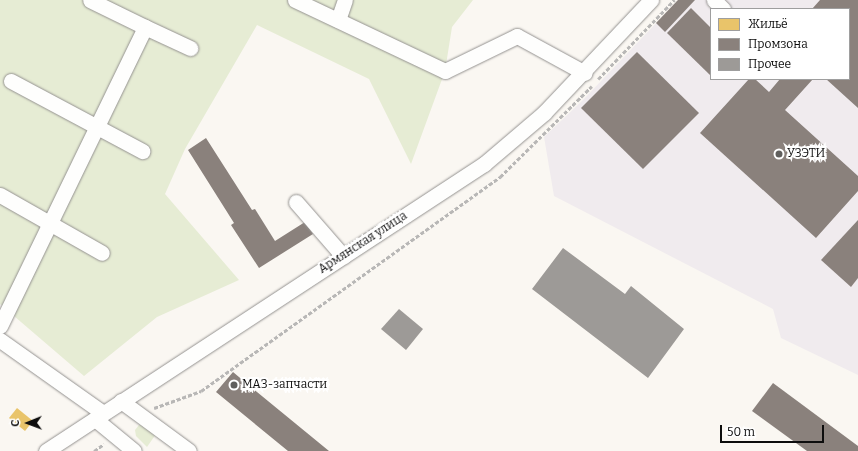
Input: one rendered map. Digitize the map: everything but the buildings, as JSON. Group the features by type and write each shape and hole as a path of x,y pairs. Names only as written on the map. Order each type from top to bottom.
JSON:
{"street":[{"path":"90,0 145,28 190,48"},
{"path":"295,0 445,71 517,36 585,73"},
{"path":"338,20 345,0"},
{"name":"Армянская улица","path":"46,451 484,164 544,113 585,73 651,0"},
{"path":"714,0 722,8"},
{"path":"0,326 98,128 145,28"},
{"path":"11,81 142,151"},
{"path":"0,195 102,253"},
{"path":"296,202 343,256"},
{"path":"0,340 99,416 116,436 134,451"},
{"path":"121,402 189,451"}],"path":[{"path":"138,414 201,391 500,177 556,124 674,0"},
{"path":"94,451 116,436"}],"shaded area":[{"path":"678,0 858,0 858,375 781,338 773,309 554,196 544,137 583,100"}],"green space":[{"path":"0,0 473,0 452,27 445,71 411,164 369,79 257,25 185,149 165,194 239,280 157,317 84,376 0,304"},
{"path":"139,425 145,425 156,434 147,447 136,436 135,430"}],"place":[{"name":"УЗЭТИ","path":"779,154"},
{"name":"МАЗ-запчасти","path":"234,385"}]}
